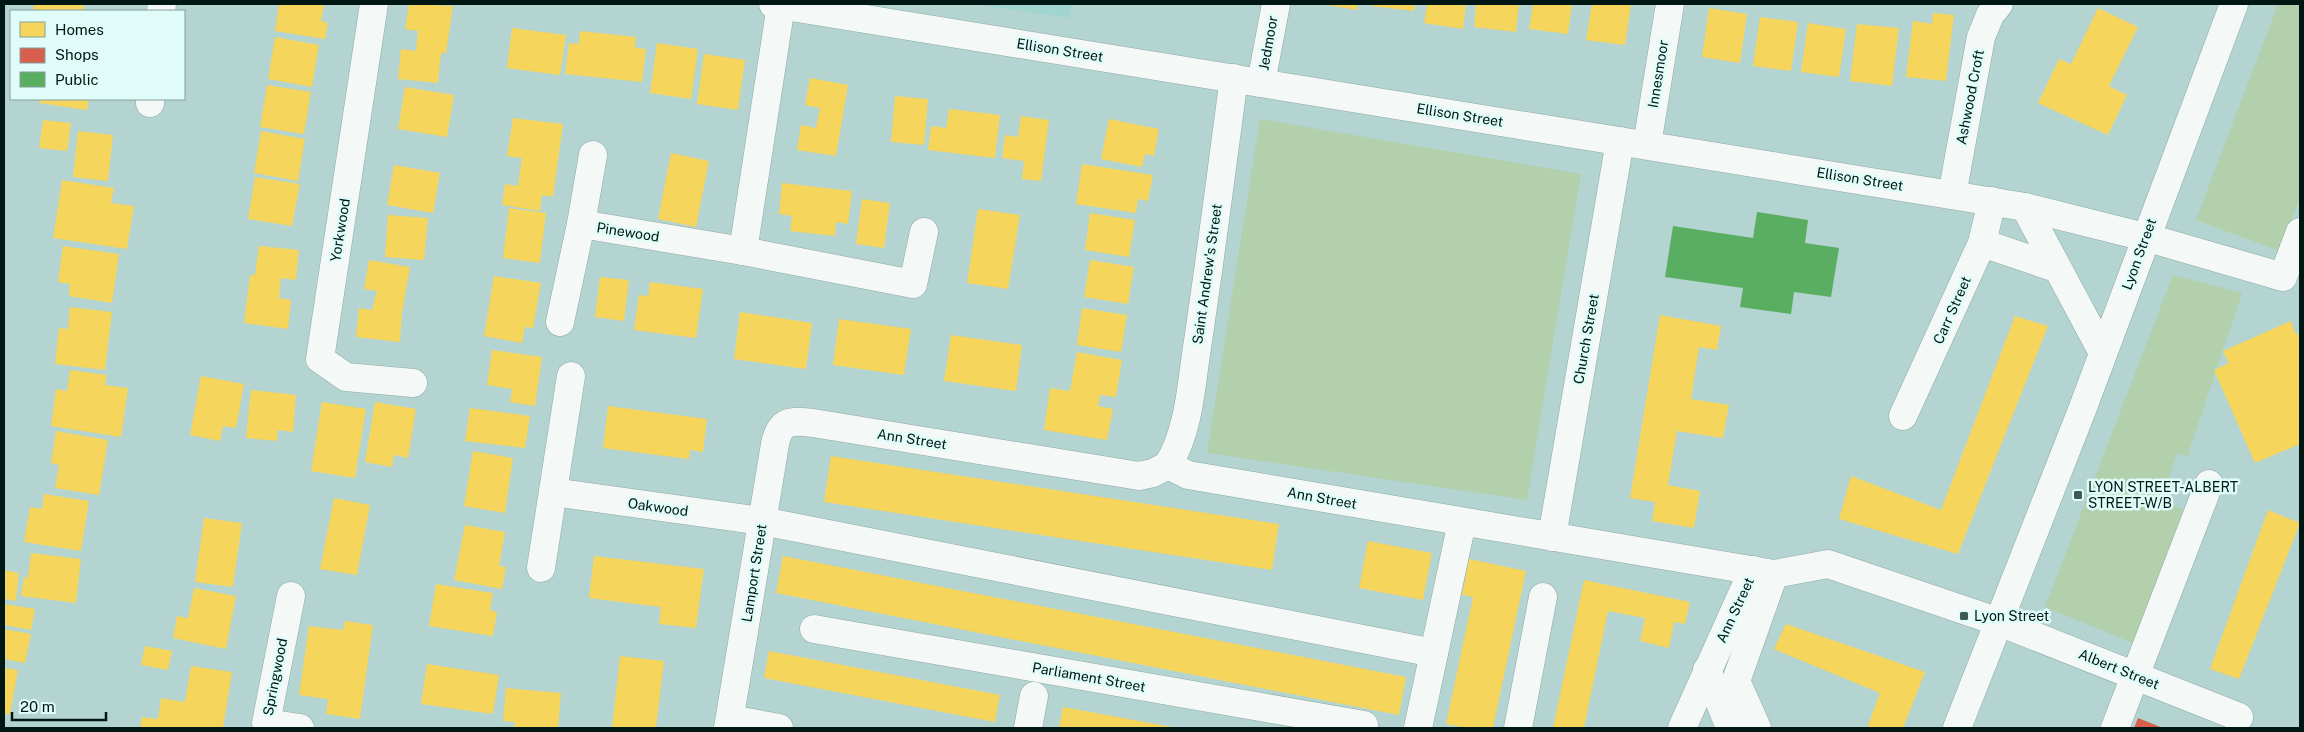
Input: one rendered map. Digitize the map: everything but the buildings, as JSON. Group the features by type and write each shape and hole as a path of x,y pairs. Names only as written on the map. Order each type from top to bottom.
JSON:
{"street":[{"name":"Yorkwood","path":"374,4 320,359 346,377 413,384"},
{"name":"Ellison Street","path":"777,4 1992,201 2025,207 2145,237 2283,277 2300,232"},
{"path":"743,251 777,4"},
{"name":"Jedmoor","path":"1261,83 1276,4"},
{"name":"Innesmoor","path":"1647,144 1670,4"},
{"name":"Ashwood Croft","path":"1952,194 1981,37 1990,15 1999,4"},
{"name":"Lyon Street","path":"1957,728 2103,353 2234,4"},
{"name":"Saint Andrew's Street","path":"1168,465 1179,448 1186,416 1234,78"},
{"name":"Church Street","path":"1552,537 1620,141"},
{"path":"581,224 593,155"},
{"name":"Carr Street","path":"1903,416 1982,243 1992,201"},
{"path":"2025,207 2103,353"},
{"name":"Pinewood","path":"560,322 581,224 743,251 913,284 924,232"},
{"path":"1982,243 2056,268"},
{"path":"541,568 571,376"},
{"name":"Ann Street","path":"787,423 798,421 813,423 1138,476 1153,473 1168,465 1188,475 1763,572 1707,670 1682,728"},
{"name":"Lamport Street","path":"729,724 778,430 787,423"},
{"path":"2115,728 2208,484"},
{"name":"Oakwood","path":"553,492 762,522 1434,654"},
{"path":"1418,728 1462,522"},
{"name":"Albert Street","path":"1763,572 1828,564 1999,622 2239,717"},
{"path":"1757,728 1736,681 1763,572"},
{"name":"Springwood","path":"291,596 266,723 300,728"},
{"path":"1518,728 1543,596"},
{"name":"Parliament Street","path":"814,629 1364,725"},
{"path":"1707,670 1730,728"},
{"path":"1028,728 1034,696"},
{"path":"729,724 779,728"}],"shaded area":[{"path":"973,4 1072,4 1069,18"},
{"path":"2278,4 2300,4 2300,197 2280,251 2196,220"},
{"path":"1260,119 1581,174 1527,500 1207,453"},
{"path":"2173,275 2242,293 2187,457 2177,453 2162,499 2187,512 2133,643 2045,607"}],"place":[{"name":"LYON STREET-ALBERT STREET-W/B","path":"2078,495"},
{"name":"Lyon Street","path":"1964,616"}]}
